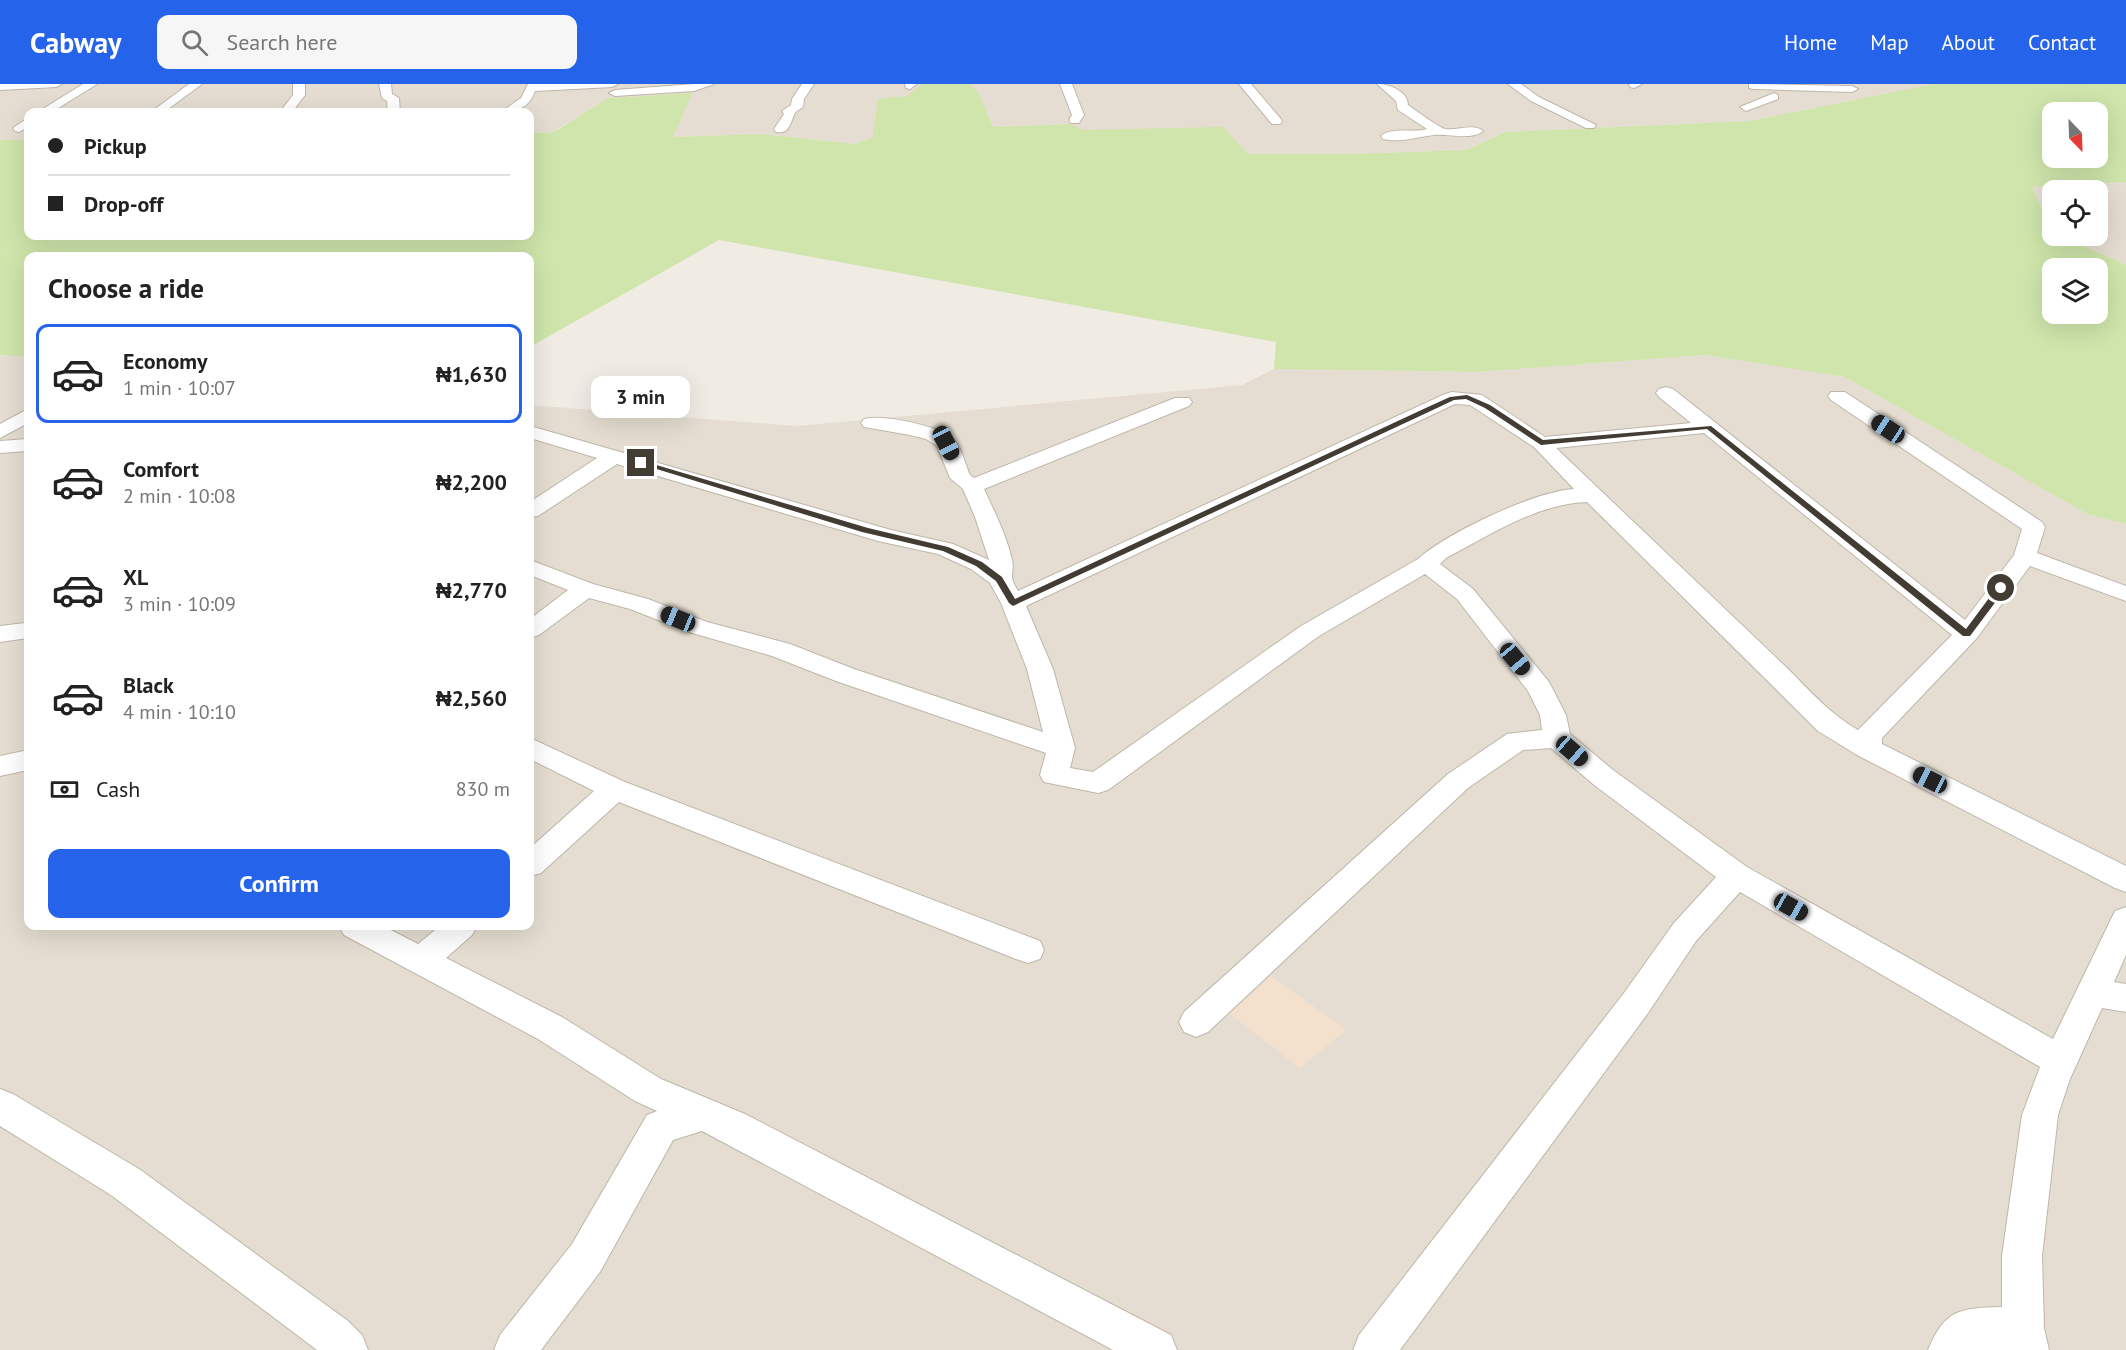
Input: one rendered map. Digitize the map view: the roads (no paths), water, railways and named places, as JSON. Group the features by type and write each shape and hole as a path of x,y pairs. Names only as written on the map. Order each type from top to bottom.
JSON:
{"street":[{"path":"0,87 56,84"},
{"path":"51,108 91,84"},
{"path":"163,108 196,84"},
{"path":"288,108 298,95 299,84"},
{"path":"385,84 388,98 393,98 394,108"},
{"path":"513,108 526,100 533,86 694,88 708,84"},
{"path":"780,129 785,126 790,114 788,111 796,107 798,99 808,84"},
{"path":"1066,84 1078,115 1075,120"},
{"path":"1245,84 1276,121"},
{"path":"1383,84 1402,100 1402,107 1426,121 1435,130 1446,133 1477,131"},
{"path":"1514,84 1535,99 1590,126"},
{"path":"1749,85 1852,89"},
{"path":"1746,107 1778,99 1749,85"},
{"path":"1387,136 1419,135 1435,130"},
{"path":"1666,393 1967,634"},
{"path":"1838,396 2034,527 2025,556 1967,634 1869,735 1867,748"},
{"path":"1013,603 1452,398 1475,399 1541,443 1591,495 1828,725 1867,748 2126,880"},
{"path":"972,486 1182,402"},
{"path":"0,432 24,417"},
{"path":"872,423 912,429 941,438 952,455 961,478 972,486 1001,561 999,579"},
{"path":"1541,443 1709,427"},
{"path":"534,433 886,536 945,549 979,564 999,579 1013,603 1040,669 1061,748 1054,775 1098,783 1310,631 1426,564 1438,553 1547,501 1567,496 1591,495"},
{"path":"0,447 24,445"},
{"path":"534,508 615,456"},
{"path":"2025,556 2126,594"},
{"path":"1426,564 1465,594 1540,688 1553,715 1557,738 1603,777 1736,875 2061,1061"},
{"path":"534,569 585,589 639,604 698,627 781,650 845,675 1061,748"},
{"path":"534,627 585,589"},
{"path":"0,634 24,631"},
{"path":"1196,1022 1458,781 1517,741 1557,738"},
{"path":"534,750 615,789 1028,950"},
{"path":"0,766 24,761"},
{"path":"534,861 615,789"},
{"path":"1374,1350 1636,1003 1685,932 1736,875"},
{"path":"1949,1350 1956,1337 1971,1329 2026,1339 2022,1256 2040,1115 2052,1079 2061,1061 2110,995 2126,920"},
{"path":"363,930 423,959 550,1028 648,1090 732,1126 1156,1350"},
{"path":"423,959 456,930"},
{"path":"648,1090 660,1127"},
{"path":"0,1106 125,1182 334,1345"},
{"path":"515,1350 586,1258 660,1127 702,1114"}]}
